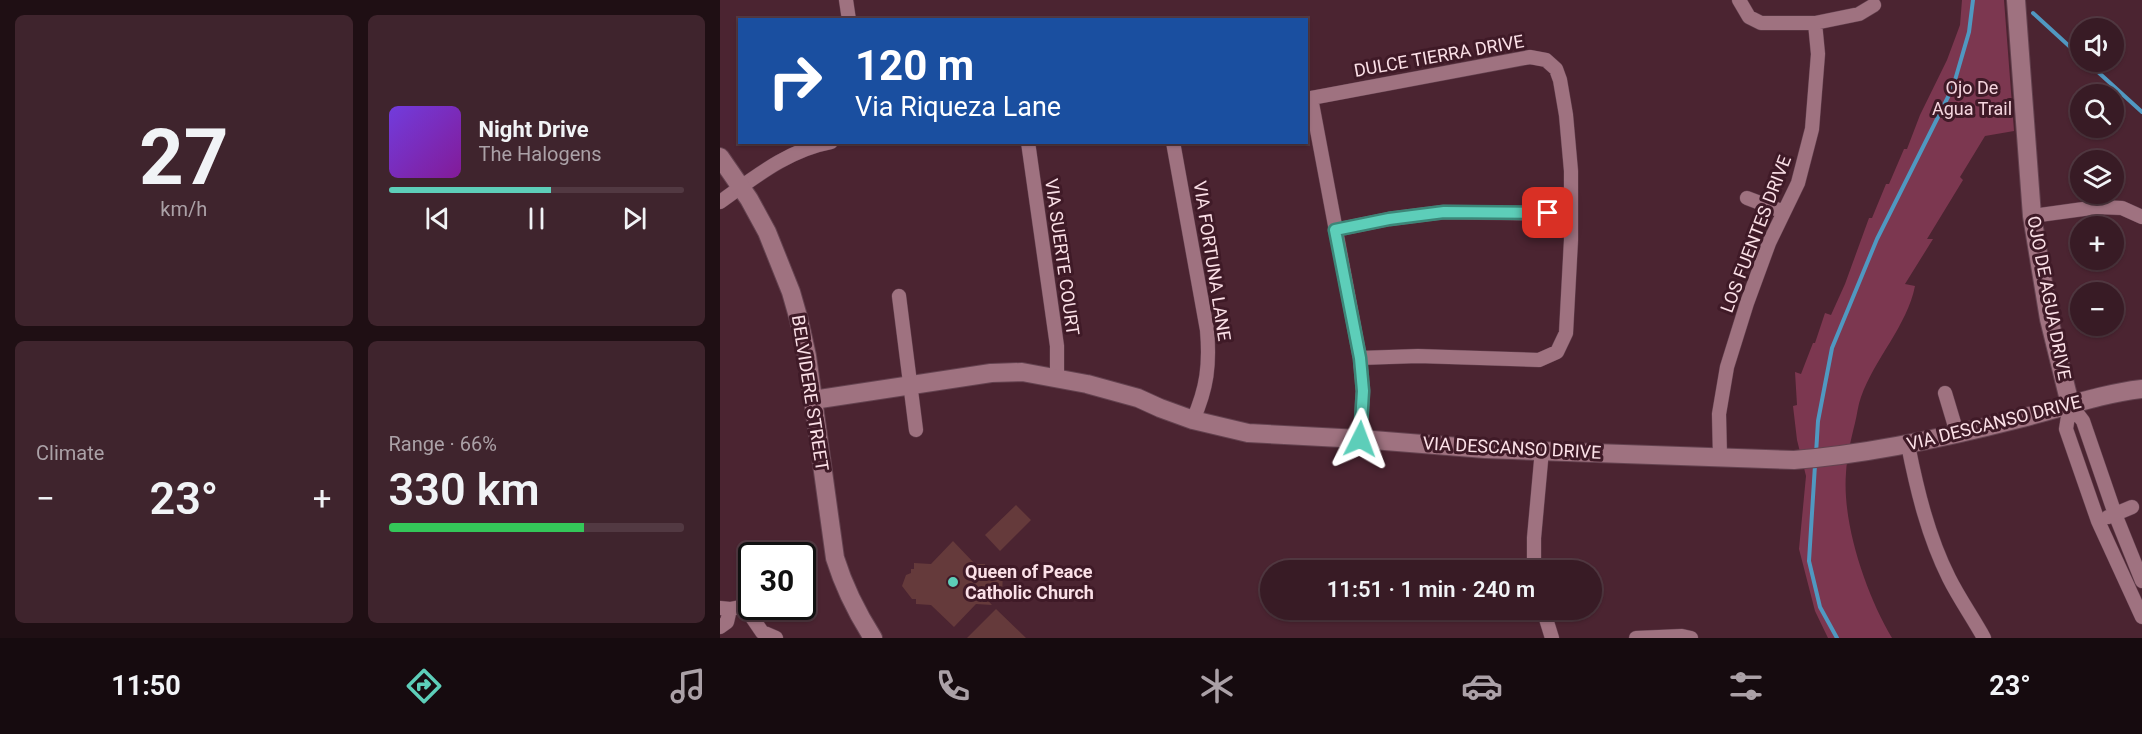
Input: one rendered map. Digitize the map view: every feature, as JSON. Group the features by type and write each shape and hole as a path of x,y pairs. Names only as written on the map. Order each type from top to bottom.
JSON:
{"street":[{"path":"846,0 849,18"},
{"path":"1739,0 1749,17 1761,23 1815,23 1859,14 1874,5"},
{"name":"OJO DE AGUA DRIVE","path":"2016,0 2032,216 2049,319 2070,404 2066,429 2098,521 2142,617"},
{"name":"LOS FUENTES DRIVE","path":"1720,457 1719,414 1727,367 1769,243 1798,183 1812,129 1818,54 1815,23"},
{"name":"DULCE TIERRA DRIVE","path":"1309,98 1530,57 1546,60 1556,69 1560,80 1571,171 1571,214 1566,333 1557,352 1539,360 1418,356 1360,358"},
{"path":"1309,98 1360,358 1363,391 1360,439"},
{"path":"720,202 784,159 822,144"},
{"name":"VIA SUERTE COURT","path":"1028,144 1057,346 1057,377"},
{"name":"VIA FORTUNA LANE","path":"1173,144 1208,340 1208,377 1193,420"},
{"name":"BELVIDERE STREET","path":"720,157 741,187 770,240 791,292 804,338 836,558 842,580 856,612 873,638"},
{"path":"1747,198 1784,212"},
{"path":"2032,216 2098,207 2122,207 2142,217"},
{"path":"1335,230 1389,219 1444,212 1571,214"},
{"path":"899,296 916,430"},
{"name":"VIA DESCANSO DRIVE","path":"813,400 991,373 1022,372 1057,377 1129,395 1193,420 1248,433 1485,448 1794,460 1908,445 2019,419 2070,404 2142,389"},
{"path":"1945,393 1957,433"},
{"path":"2070,404 2083,421 2115,514 2142,581"},
{"path":"1908,445 1915,481 1928,526 1948,577 1984,638"},
{"path":"1534,560 1542,450"},
{"path":"2098,521 2132,507"},
{"path":"720,627 727,622 725,609 740,607 747,610 762,635 776,638"},
{"path":"1546,620 1552,638"},
{"path":"1636,638 1682,636 1691,638"}],"green space":[{"name":"Ojo De Agua Trail","path":"1962,0 2004,0 2014,131 1985,136 1960,177 1963,180 1927,239 1933,239 1905,284 1915,286 1911,301 1874,369 1859,403 1847,467 1848,514 1865,580 1892,638 1828,638 1815,611 1799,549 1806,476 1797,440 1793,406 1797,405 1795,372 1801,374 1825,313 1831,315 1869,218 1872,218 1904,149 1907,149 1920,115 1947,60 1960,25"}],"building":[{"path":"1016,505 1031,520 1000,551 985,535"},
{"name":"Queen of Peace Catholic Church","path":"953,541 975,564 985,564 985,572 1003,572 1002,595 983,595 992,605 976,604 954,627 931,605 916,604 916,599 912,599 902,586 906,575 914,569 914,563 931,564"},
{"path":"996,609 1026,638 967,638"}],"waterway":[{"path":"1816,454 1818,421 1832,348 1877,239 1953,87 1969,32 1973,0"},
{"path":"2033,13 2070,47"},
{"path":"2098,72 2142,112"},
{"path":"1815,465 1809,561 1820,607 1837,638"}],"place":[{"name":"Queen of Peace Catholic Church","path":"953,582"}],"route":[{"path":"1360,439 1363,391 1360,358 1335,230 1389,219 1444,212 1548,213"}]}
